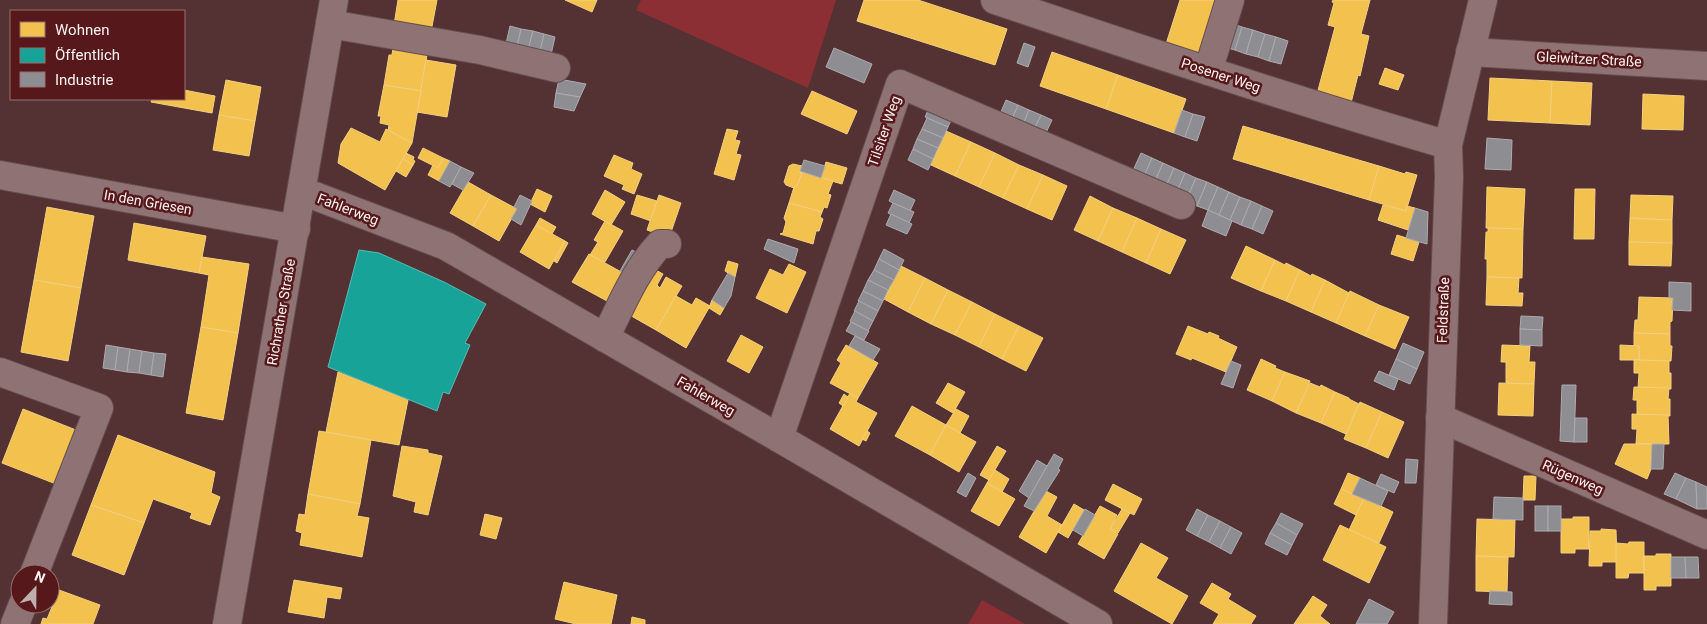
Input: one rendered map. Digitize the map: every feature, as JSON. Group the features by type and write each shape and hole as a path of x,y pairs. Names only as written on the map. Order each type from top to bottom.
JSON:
{"street":[{"name":"Posener Weg","path":"995,0 1054,9 1208,71 1360,120 1448,145"},
{"path":"1208,71 1230,0"},
{"name":"Feldstraße","path":"1433,624 1449,177 1448,145 1483,0"},
{"path":"332,12 556,68"},
{"name":"Richrather Straße","path":"227,624 332,12"},
{"name":"Gleiwitzer Straße","path":"1470,52 1707,66"},
{"name":"Tilsiter Weg","path":"779,438 900,84 1181,205"},
{"name":"In den Griesen","path":"0,175 296,229"},
{"name":"Fahlerweg","path":"302,191 446,246 779,438 1067,617 1098,624"},
{"path":"605,338 635,280 651,254 660,244 667,244"},
{"path":"0,372 99,408 38,564"},
{"name":"Rügenweg","path":"1440,418 1707,536"}],"shaded area":[{"path":"641,0 836,0 808,88 636,10"},
{"path":"982,600 1025,624 968,624"}],"building: Wohnen":[{"path":"398,0 437,0 430,37 393,31"},
{"path":"565,0 597,0 592,12"},
{"path":"864,0 918,0 1007,29 995,65 857,21"},
{"path":"1180,0 1216,0 1200,54 1166,44"},
{"path":"1333,0 1370,0 1361,34 1369,36 1360,76 1358,75 1351,103 1317,94 1335,27 1328,25 1334,3 1332,2"},
{"path":"393,48 428,49 421,91 384,85 389,55 392,55"},
{"path":"1052,52 1118,75 1106,109 1040,86"},
{"path":"426,60 456,65 447,117 417,112"},
{"path":"1385,68 1404,75 1398,90 1379,84"},
{"path":"1118,75 1186,99 1174,133 1106,109"},
{"path":"1490,78 1552,81 1550,123 1488,120"},
{"path":"226,80 261,87 255,121 219,115"},
{"path":"1552,81 1592,83 1590,125 1550,123"},
{"path":"384,85 421,91 412,143 388,131 389,125 380,123 381,116 378,116"},
{"path":"185,90 215,96 212,113 151,102 152,100 185,100"},
{"path":"812,91 857,111 847,134 801,114"},
{"path":"1643,94 1684,96 1683,130 1642,129"},
{"path":"219,115 255,121 249,156 213,150"},
{"path":"1243,126 1379,166 1369,200 1233,159"},
{"path":"351,128 380,142 386,129 412,143 385,190 338,163 341,144"},
{"path":"727,129 738,131 735,140 740,141 736,154 741,155 734,180 714,174"},
{"path":"946,131 971,142 955,176 931,165"},
{"path":"971,142 995,153 979,187 955,176"},
{"path":"423,148 443,158 438,168 418,158"},
{"path":"406,153 414,157 413,165 403,159"},
{"path":"995,153 1019,165 1003,198 979,187"},
{"path":"614,155 633,163 631,169 642,174 634,194 622,189 624,185 604,176"},
{"path":"443,158 450,161 439,181 428,175 433,165 438,168"},
{"path":"403,159 413,165 406,177 396,171"},
{"path":"826,162 847,168 842,184 821,178"},
{"path":"793,164 802,166 800,173 802,173 798,184 794,188 786,185 784,182 789,166"},
{"path":"1019,165 1043,175 1027,209 1003,198"},
{"path":"1379,166 1405,174 1406,172 1417,175 1406,211 1369,200"},
{"path":"800,171 833,181 828,194 831,195 827,208 824,207 822,212 789,203 794,187 798,184 802,173"},
{"path":"1043,175 1067,186 1052,220 1027,209"},
{"path":"468,182 491,195 473,226 450,213"},
{"path":"1487,187 1525,189 1523,229 1486,228"},
{"path":"537,189 552,196 545,212 530,204"},
{"path":"1575,189 1595,189 1594,239 1574,239"},
{"path":"605,190 625,202 611,225 592,214"},
{"path":"491,195 517,209 499,241 473,226"},
{"path":"637,195 657,201 651,221 631,214"},
{"path":"659,195 681,203 669,238 647,230"},
{"path":"1631,195 1673,196 1672,220 1630,218"},
{"path":"1090,196 1113,208 1098,241 1074,230"},
{"path":"789,203 822,212 820,217 823,219 819,231 816,231 813,244 780,234 783,233 786,222 784,218"},
{"path":"1383,205 1406,211 1407,206 1415,208 1408,230 1378,220"},
{"path":"47,207 94,216 81,288 34,280"},
{"path":"1113,208 1137,218 1122,252 1098,241"},
{"path":"540,218 556,227 552,234 536,225"},
{"path":"1137,218 1161,229 1146,263 1122,252"},
{"path":"1630,218 1672,220 1672,243 1629,242"},
{"path":"605,221 623,231 605,262 590,255 598,242 594,240"},
{"path":"134,223 206,236 199,273 128,260"},
{"path":"536,225 565,241 549,269 520,252"},
{"path":"1488,228 1523,229 1522,278 1487,277 1487,259 1485,259 1486,232 1488,232"},
{"path":"1161,229 1186,240 1170,274 1146,263"},
{"path":"1397,235 1419,242 1413,261 1391,254"},
{"path":"565,241 568,243 557,263 554,261"},
{"path":"1629,242 1672,243 1671,266 1629,265"},
{"path":"1246,246 1275,260 1261,291 1231,278"},
{"path":"589,254 623,273 607,301 572,282"},
{"path":"202,257 249,264 238,333 201,327 209,275 199,273"},
{"path":"1275,260 1300,270 1286,301 1261,291"},
{"path":"728,261 738,264 735,277 725,271"},
{"path":"789,264 806,272 787,313 756,298 770,269 783,275"},
{"path":"901,266 925,278 908,312 884,299"},
{"path":"652,268 663,274 657,285 660,288 666,277 682,286 656,330 626,313"},
{"path":"1300,270 1325,280 1311,312 1286,301"},
{"path":"1487,277 1519,278 1518,293 1523,293 1522,306 1486,305"},
{"path":"925,278 948,290 931,324 908,312"},
{"path":"34,280 81,288 68,361 21,352"},
{"path":"1325,280 1349,293 1336,323 1311,312"},
{"path":"948,290 972,302 955,335 931,324"},
{"path":"1350,291 1379,305 1365,336 1336,323"},
{"path":"676,296 692,305 696,298 710,306 686,348 656,330"},
{"path":"1639,297 1673,298 1670,334 1634,333 1635,320 1638,320"},
{"path":"712,300 724,308 720,315 709,308"},
{"path":"972,302 995,314 979,347 955,335"},
{"path":"1379,305 1409,317 1395,349 1365,336"},
{"path":"995,314 1019,326 1002,359 979,347"},
{"path":"1019,326 1043,338 1026,371 1002,359"},
{"path":"1188,326 1219,336 1218,338 1237,347 1226,372 1192,358 1191,360 1176,354"},
{"path":"201,327 238,333 223,420 186,413"},
{"path":"1634,333 1670,334 1670,346 1672,346 1671,361 1639,360 1639,346 1634,346"},
{"path":"741,335 763,347 749,373 727,361"},
{"path":"846,345 878,363 858,398 830,383 841,363 837,360"},
{"path":"1502,345 1530,346 1529,362 1535,362 1534,384 1506,383 1506,362 1501,362"},
{"path":"1620,345 1639,346 1639,360 1620,360"},
{"path":"1261,359 1285,372 1272,401 1247,390"},
{"path":"1634,360 1669,361 1671,389 1638,388 1639,373 1634,373"},
{"path":"338,372 408,400 399,445 326,432"},
{"path":"1285,372 1310,381 1296,413 1272,401"},
{"path":"948,383 965,392 953,413 936,403"},
{"path":"1310,383 1320,387 1321,385 1335,392 1321,423 1296,413"},
{"path":"1499,383 1534,384 1533,416 1498,415"},
{"path":"1634,387 1669,388 1670,416 1637,414 1637,400 1633,400"},
{"path":"1335,392 1359,404 1346,434 1321,423"},
{"path":"850,393 858,398 856,402 877,413 859,446 830,429"},
{"path":"844,394 848,397 843,406 839,403"},
{"path":"1360,402 1382,412 1366,448 1344,439"},
{"path":"912,406 946,425 930,455 895,436"},
{"path":"23,409 76,430 56,484 2,463"},
{"path":"956,409 969,416 960,433 946,425"},
{"path":"1382,412 1404,422 1388,458 1366,448"},
{"path":"1632,414 1668,415 1669,444 1636,444 1637,429 1632,429"},
{"path":"946,425 976,442 959,472 930,455"},
{"path":"319,431 371,440 360,504 308,494"},
{"path":"867,431 870,433 866,441 862,439"},
{"path":"118,435 215,472 211,493 220,497 210,525 190,518 192,513 153,499 144,523 91,505"},
{"path":"1624,444 1652,444 1651,469 1647,479 1615,464"},
{"path":"402,446 428,450 428,453 442,456 428,515 414,512 416,502 393,496"},
{"path":"997,446 1006,451 989,480 980,475"},
{"path":"995,470 1009,479 1002,492 987,483"},
{"path":"1348,473 1360,478 1352,494 1341,489"},
{"path":"1524,476 1536,476 1535,500 1523,500"},
{"path":"987,483 1015,499 999,526 971,511"},
{"path":"1113,484 1142,499 1134,515 1105,500"},
{"path":"1341,489 1364,499 1356,515 1334,504"},
{"path":"1046,491 1057,497 1047,516 1062,525 1046,553 1019,537"},
{"path":"308,494 360,504 357,516 369,518 362,557 300,545 302,533 296,531 299,514 305,515"},
{"path":"1364,498 1393,512 1379,543 1349,530"},
{"path":"1074,504 1084,510 1068,538 1058,532"},
{"path":"91,505 144,523 124,575 72,555"},
{"path":"1100,506 1117,515 1110,529 1118,534 1104,559 1078,544"},
{"path":"1122,509 1130,513 1118,533 1110,529"},
{"path":"485,514 502,518 496,539 480,535"},
{"path":"1573,517 1589,517 1589,549 1575,549 1575,553 1561,553 1561,519 1573,519"},
{"path":"1477,519 1515,520 1514,557 1476,556"},
{"path":"1340,525 1386,547 1369,583 1323,560"},
{"path":"1601,529 1616,530 1617,562 1602,562 1602,566 1589,566 1590,531 1601,531"},
{"path":"1629,542 1644,542 1644,573 1629,573 1628,578 1616,578 1616,543 1628,544"},
{"path":"1141,543 1168,558 1156,578 1188,596 1172,624 1114,591"},
{"path":"1656,554 1671,554 1671,586 1656,586 1656,590 1644,590 1644,556 1656,556"},
{"path":"1476,556 1508,557 1507,592 1476,591"},
{"path":"294,580 342,588 340,599 327,597 324,618 288,612"},
{"path":"564,582 617,595 611,624 576,624 555,619"},
{"path":"1212,583 1231,594 1228,599 1256,616 1251,624 1213,624 1219,614 1200,603"},
{"path":"60,590 100,605 93,624 41,624 43,618 47,619 49,614 60,614"},
{"path":"1313,596 1327,605 1320,616 1330,624 1294,624"},
{"path":"632,617 645,620 645,624 631,624"}],"building: Öffentlich":[{"path":"359,250 379,253 444,282 486,304 465,343 470,345 449,394 443,392 437,411 328,367"}],"building: Industrie":[{"path":"1230,23 1242,27 1235,50 1223,47"},
{"path":"510,26 521,29 516,51 505,48"},
{"path":"1242,27 1253,30 1246,54 1235,50"},
{"path":"521,29 533,31 527,54 516,51"},
{"path":"1253,30 1265,34 1258,57 1246,54"},
{"path":"533,31 544,34 539,56 527,54"},
{"path":"544,34 555,37 550,59 539,56"},
{"path":"1265,34 1276,37 1269,61 1258,57"},
{"path":"1276,37 1288,41 1281,64 1269,61"},
{"path":"1024,43 1035,47 1028,67 1017,63"},
{"path":"834,48 872,64 864,83 826,67"},
{"path":"559,79 586,84 580,97 556,93"},
{"path":"556,93 580,97 574,111 554,107"},
{"path":"1006,100 1018,105 1010,124 998,119"},
{"path":"1018,105 1029,110 1021,129 1010,124"},
{"path":"930,106 953,116 948,127 925,117"},
{"path":"1029,110 1041,115 1032,134 1021,129"},
{"path":"1182,110 1193,114 1185,137 1174,133"},
{"path":"1193,114 1205,117 1197,141 1185,137"},
{"path":"1041,115 1052,120 1043,139 1032,134"},
{"path":"927,118 948,127 943,138 922,129"},
{"path":"922,129 943,138 938,148 917,139"},
{"path":"1487,138 1512,140 1511,170 1485,169"},
{"path":"917,139 938,148 933,159 913,149"},
{"path":"913,149 933,159 928,170 908,160"},
{"path":"1141,153 1152,158 1142,181 1130,177"},
{"path":"1152,158 1163,163 1153,186 1142,181"},
{"path":"804,160 825,166 821,178 800,171"},
{"path":"450,161 461,167 450,187 439,181"},
{"path":"1163,163 1174,168 1164,191 1153,186"},
{"path":"461,167 474,173 463,190 452,184"},
{"path":"1174,168 1185,173 1175,196 1164,191"},
{"path":"1185,173 1196,178 1186,201 1175,196"},
{"path":"1196,178 1207,182 1197,206 1186,201"},
{"path":"1207,182 1218,187 1208,210 1197,206"},
{"path":"1218,187 1229,192 1219,215 1208,210"},
{"path":"894,190 915,200 910,211 889,201"},
{"path":"1229,192 1240,197 1230,220 1219,215"},
{"path":"520,195 532,201 521,225 511,219 517,209 514,207"},
{"path":"1240,197 1251,201 1241,225 1230,220"},
{"path":"1251,201 1262,206 1252,229 1241,225"},
{"path":"893,203 914,212 909,223 888,213"},
{"path":"1262,206 1273,211 1263,234 1252,229"},
{"path":"1415,208 1428,212 1427,244 1406,238"},
{"path":"1208,210 1232,221 1226,236 1202,226"},
{"path":"891,214 912,224 907,234 886,225"},
{"path":"768,239 798,249 794,263 764,249"},
{"path":"884,249 904,260 899,270 879,259"},
{"path":"632,250 640,254 623,273 620,271"},
{"path":"879,259 899,270 894,280 874,270"},
{"path":"874,270 894,280 888,290 868,280"},
{"path":"728,273 735,277 731,296 724,308 712,300"},
{"path":"868,280 888,290 883,301 863,291"},
{"path":"1669,282 1691,283 1691,311 1672,310 1673,298 1669,298"},
{"path":"863,291 883,301 878,311 858,301"},
{"path":"859,301 878,311 873,321 854,311"},
{"path":"855,311 873,321 868,331 850,321"},
{"path":"1521,316 1543,317 1542,330 1520,329"},
{"path":"851,322 869,331 864,340 846,331"},
{"path":"1520,329 1542,330 1542,346 1520,345"},
{"path":"855,336 880,349 873,360 849,346"},
{"path":"1403,343 1424,352 1417,369 1396,359"},
{"path":"106,345 118,347 115,370 103,368"},
{"path":"118,347 130,349 127,372 115,370"},
{"path":"130,349 142,351 139,373 127,372"},
{"path":"142,351 154,353 151,375 139,373"},
{"path":"154,353 166,354 163,377 151,375"},
{"path":"1396,359 1417,369 1410,384 1389,375"},
{"path":"1231,361 1241,365 1233,388 1221,384"},
{"path":"1379,371 1398,379 1394,390 1374,381"},
{"path":"1562,385 1576,385 1574,442 1560,441"},
{"path":"1575,418 1587,418 1587,442 1574,442"},
{"path":"1652,444 1664,444 1663,469 1651,469"},
{"path":"1054,454 1063,459 1058,469 1060,470 1034,511 1024,506"},
{"path":"1406,459 1418,460 1416,483 1405,483"},
{"path":"1037,460 1047,466 1029,498 1019,491"},
{"path":"968,473 976,478 966,497 957,492"},
{"path":"1675,473 1686,478 1676,499 1664,494"},
{"path":"1381,474 1399,482 1394,493 1376,485"},
{"path":"1360,478 1388,491 1381,506 1352,494"},
{"path":"1686,478 1696,482 1697,509 1676,499"},
{"path":"1696,482 1707,487 1707,509 1697,509"},
{"path":"1494,497 1523,498 1523,520 1493,519"},
{"path":"1535,506 1548,506 1548,531 1535,531"},
{"path":"1548,506 1561,506 1561,531 1548,531"},
{"path":"1085,509 1095,515 1083,536 1073,530"},
{"path":"1197,509 1208,515 1197,536 1186,530"},
{"path":"1281,513 1303,524 1297,535 1276,523"},
{"path":"1208,515 1220,521 1209,542 1197,536"},
{"path":"1220,521 1231,527 1220,548 1209,542"},
{"path":"1276,523 1297,535 1292,545 1270,533"},
{"path":"1231,527 1242,533 1231,554 1220,548"},
{"path":"1270,533 1292,545 1287,555 1265,544"},
{"path":"1671,557 1685,557 1686,578 1671,578"},
{"path":"1685,557 1698,557 1699,578 1686,578"},
{"path":"1490,591 1512,592 1512,605 1489,604"},
{"path":"1369,599 1394,612 1387,624 1356,624"}]}
